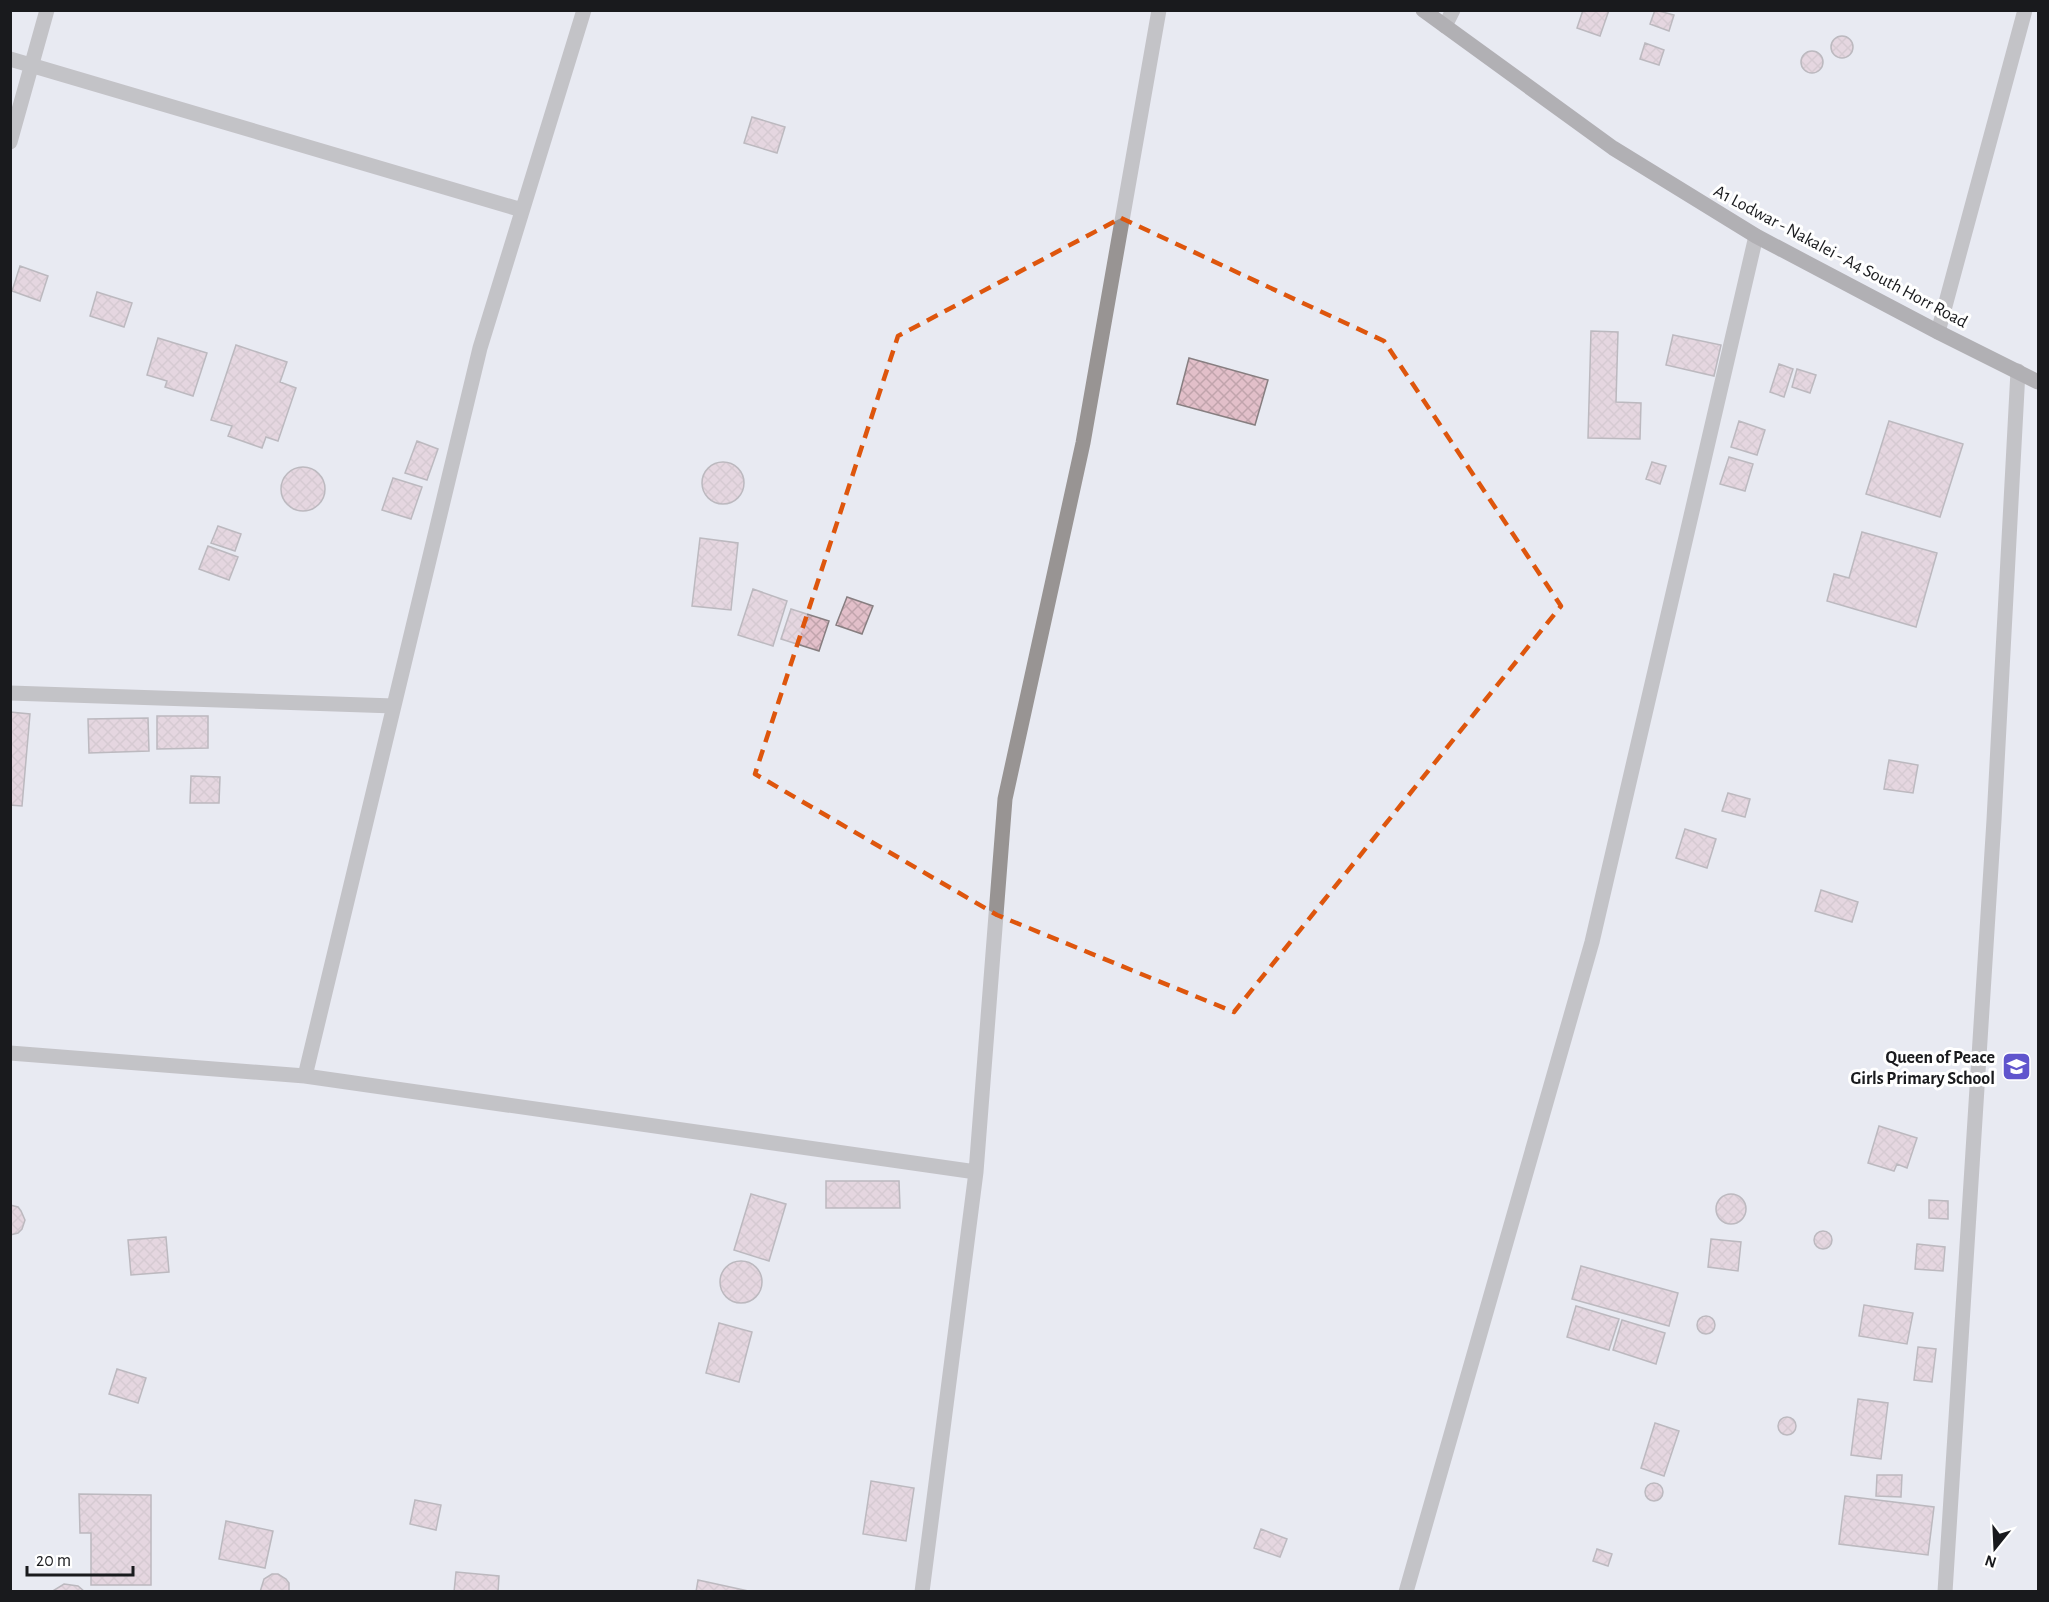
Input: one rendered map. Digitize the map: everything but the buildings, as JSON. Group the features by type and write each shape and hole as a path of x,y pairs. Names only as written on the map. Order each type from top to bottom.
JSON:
{"main road":[{"name":"A1 Lodwar - Nakalei - A4 South Horr Road","path":"1423,10 1613,148 1756,236 1938,332 2038,381"}],"street":[{"path":"10,142 47,10"},
{"path":"305,1076 480,348 584,10"},
{"path":"922,1592 976,1172 1005,799 1083,443 1159,10"},
{"path":"1445,26 1453,10"},
{"path":"1938,332 2025,10"},
{"path":"10,59 522,210"},
{"path":"1406,1592 1592,942 1756,236"},
{"path":"1945,1592 1994,820 2018,371"},
{"path":"10,693 394,706"},
{"path":"10,1053 305,1076 976,1172"}],"highlighted area":[{"path":"1121,218 1384,341 1561,606 1234,1012 997,915 755,774 898,336"}],"place":[{"name":"Queen of Peace Girls Primary School","path":"2016,1067"}]}
